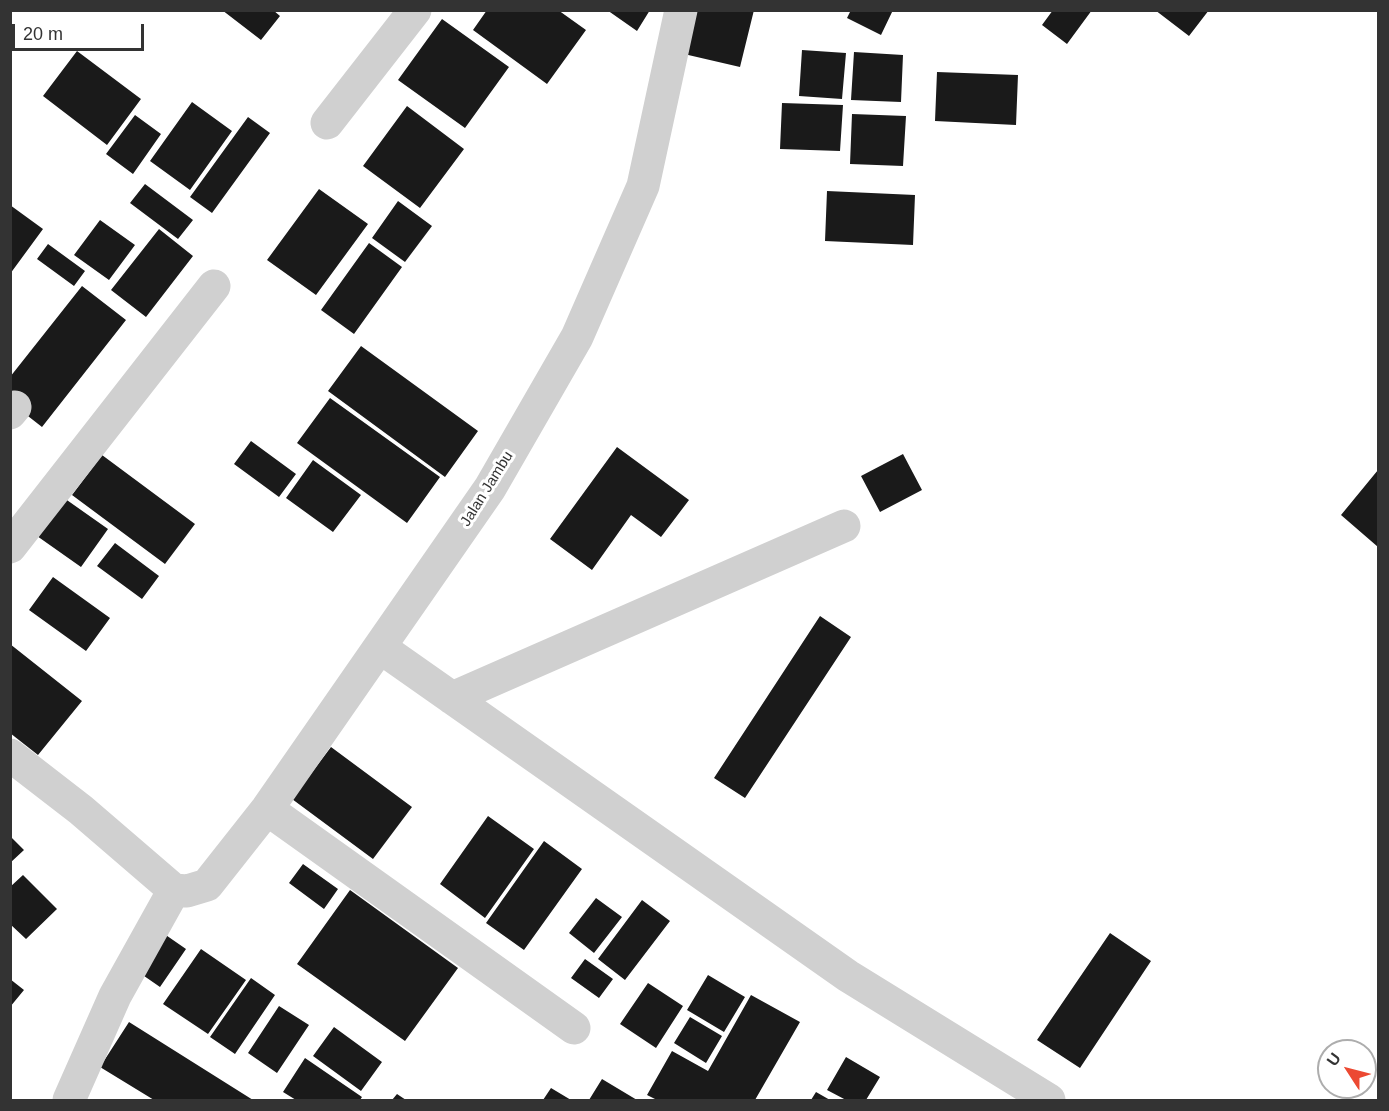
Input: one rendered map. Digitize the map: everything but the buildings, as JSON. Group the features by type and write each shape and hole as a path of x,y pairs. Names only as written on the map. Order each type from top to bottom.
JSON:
{"street":[{"path":"327,123 415,10"},
{"name":"Jalan Jambu","path":"174,890 187,891 207,885 267,809 490,488 577,337 643,186 681,10"},
{"path":"10,547 214,286"},
{"path":"452,698 844,526"},
{"path":"381,648 848,976 1049,1101"},
{"path":"10,755 81,810 174,890 115,996 76,1098"},
{"path":"267,809 574,1028"}]}
